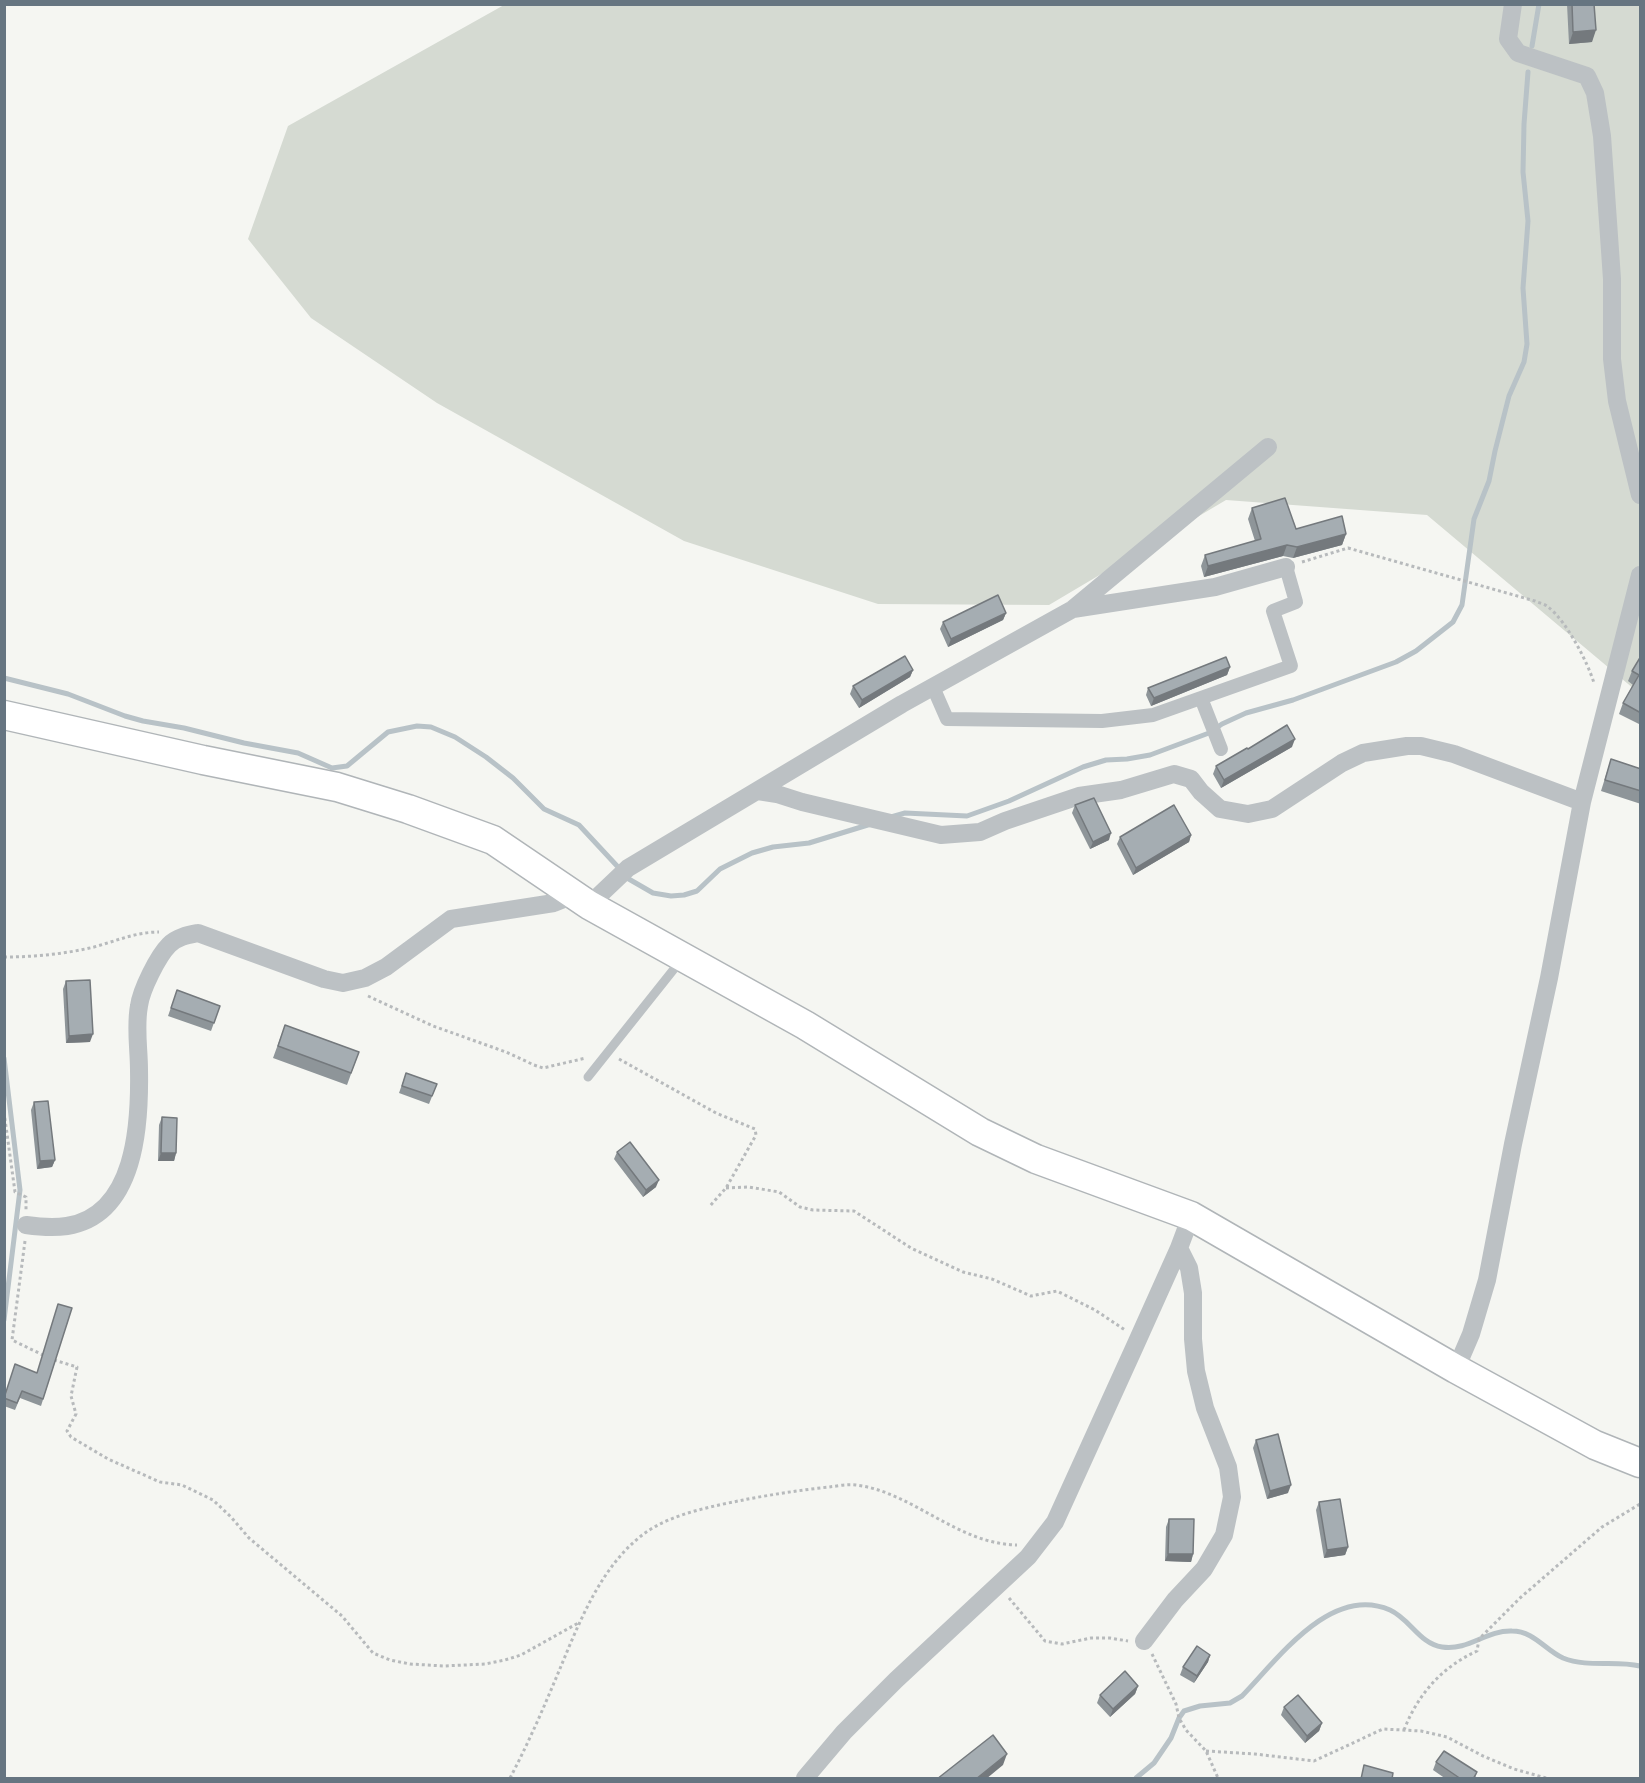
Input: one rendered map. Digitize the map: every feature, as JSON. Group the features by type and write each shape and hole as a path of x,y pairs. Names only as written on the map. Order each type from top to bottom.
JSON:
{"main road":[{"path":"4,715 364,795 493,840 581,900 805,1025 989,1137 1036,1159 1191,1216 1456,1369 1596,1445 1641,1463"}],"street":[{"path":"1513,4 1508,39 1518,53 1587,76 1594,93 1603,148 1612,279 1612,359 1617,401 1641,495"},
{"path":"26,1225 56,1228 87,1220 105,1208 120,1187 135,1142 139,1069 139,1006 146,981 169,945 183,936 198,933 324,979 343,983 365,978 387,967 451,919 581,900 628,868 933,687 1073,609 1268,447"},
{"path":"933,687 947,718 1102,721 1153,715 1291,666 1273,612 1296,602 1286,567 1215,587 1073,609"},
{"path":"1456,1369 1471,1334 1486,1280 1549,978 1582,802 1641,575"},
{"path":"1201,698 1219,744"},
{"path":"758,791 941,836 962,835 980,832 1079,796 1121,790 1174,774 1191,779 1201,792 1220,809 1241,814 1261,813 1272,809 1342,763 1363,753 1421,746 1454,754 1582,802"},
{"path":"805,1779 844,1732 1042,1541 1067,1498 1136,1346 1191,1216"},
{"path":"1144,1641 1175,1600 1204,1569 1224,1536 1232,1497 1228,1467 1205,1408 1196,1371 1193,1293 1189,1268 1179,1248"}],"lane":[{"path":"588,1077 674,969 678,956"}],"path":[{"path":"1286,567 1348,548 1434,574 1444,574 1548,607 1562,623 1580,651 1606,712"},
{"path":"4,957 31,957 62,953 148,932 170,932 183,936"},
{"path":"343,983 433,1026 543,1068 607,1051 716,1113 755,1129 756,1135 726,1188 710,1206"},
{"path":"4,1112 15,1192 26,1197 26,1225 12,1340 56,1361 77,1367 71,1396 76,1414 67,1431 71,1437 108,1459 160,1482 182,1485 213,1500 249,1538 342,1616 373,1653 390,1660 428,1665 495,1662 521,1654 580,1622"},
{"path":"726,1188 749,1187 778,1192 800,1207 813,1210 854,1211 911,1248 963,1272 992,1279 1031,1296 1057,1291 1127,1332 1136,1346"},
{"path":"510,1779 580,1622 603,1581 617,1561 645,1534 662,1524 684,1515 785,1492 855,1485 897,1497 950,1526 981,1537 1009,1545 1029,1545 1042,1541"},
{"path":"1404,1730 1412,1709 1432,1683 1449,1666 1477,1651 1479,1639 1520,1598 1587,1538 1641,1504"},
{"path":"999,1584 1045,1641 1062,1644 1091,1638 1144,1641 1176,1704 1179,1718 1186,1730 1206,1751 1218,1779"},
{"path":"1206,1751 1314,1761 1383,1729 1421,1731 1447,1737 1483,1756 1546,1779"}],"shaded area":[{"path":"504,5 1640,5 1640,694 1427,515 1226,500 1049,605 878,604 684,541 437,403 311,318 248,239 288,126"}],"building":[{"path":"1572,4 1594,4 1596,30 1573,32"},
{"path":"1285,498 1296,529 1342,516 1346,534 1297,547 1287,545 1208,566 1205,555 1261,539 1252,508"},
{"path":"998,595 1006,613 951,639 943,622"},
{"path":"905,656 913,670 862,700 853,686"},
{"path":"1641,656 1641,713 1623,703 1639,675 1632,671"},
{"path":"1226,657 1230,667 1154,698 1148,688"},
{"path":"1287,725 1295,739 1224,780 1216,766"},
{"path":"1611,759 1641,769 1641,791 1605,780"},
{"path":"1094,798 1111,833 1093,842 1075,805"},
{"path":"1174,805 1191,835 1136,868 1120,837"},
{"path":"90,980 93,1034 69,1036 66,981"},
{"path":"177,990 220,1006 214,1023 171,1008"},
{"path":"285,1025 359,1052 351,1073 278,1046"},
{"path":"406,1073 437,1084 432,1096 402,1086"},
{"path":"48,1101 55,1160 40,1161 34,1102"},
{"path":"162,1117 177,1118 176,1153 161,1153"},
{"path":"630,1142 659,1180 646,1190 617,1152"},
{"path":"58,1304 72,1308 43,1399 22,1391 17,1403 4,1398 15,1364 37,1373"},
{"path":"1278,1434 1291,1485 1270,1491 1256,1440"},
{"path":"1340,1499 1348,1547 1327,1550 1319,1502"},
{"path":"1169,1519 1194,1519 1193,1554 1168,1554"},
{"path":"1197,1646 1210,1655 1197,1676 1183,1667"},
{"path":"1125,1671 1138,1686 1113,1709 1100,1695"},
{"path":"1298,1695 1322,1723 1307,1736 1284,1707"},
{"path":"993,1735 1007,1754 976,1779 937,1779"},
{"path":"1444,1751 1477,1772 1473,1779 1461,1779 1436,1762"},
{"path":"1364,1765 1393,1773 1392,1779 1361,1779"}],"waterway":[{"path":"1532,46 1539,4"},
{"path":"891,817 905,813 967,816 1009,801 1083,767 1106,760 1150,755 1209,733 1246,713 1293,700 1396,662 1416,651 1453,622 1462,605 1474,519 1489,481 1509,396 1524,362 1527,344 1523,288 1528,221 1523,172 1528,72"},
{"path":"4,678 68,694 143,721 298,753 332,768 347,766 388,732 417,726 431,727 455,737 486,757 513,778 544,809 579,825 618,867"},
{"path":"627,878 653,893 671,896 684,895 697,891 720,869 752,853 773,847 809,843 871,824"},
{"path":"4,1058 20,1190 4,1320"},
{"path":"1136,1778 1154,1763 1171,1738 1184,1711 1200,1706 1230,1703 1242,1696 1307,1629 1347,1607 1368,1605 1390,1610 1427,1641 1442,1647 1461,1646 1494,1634 1512,1631 1527,1634 1557,1655 1572,1661 1640,1666"}]}
